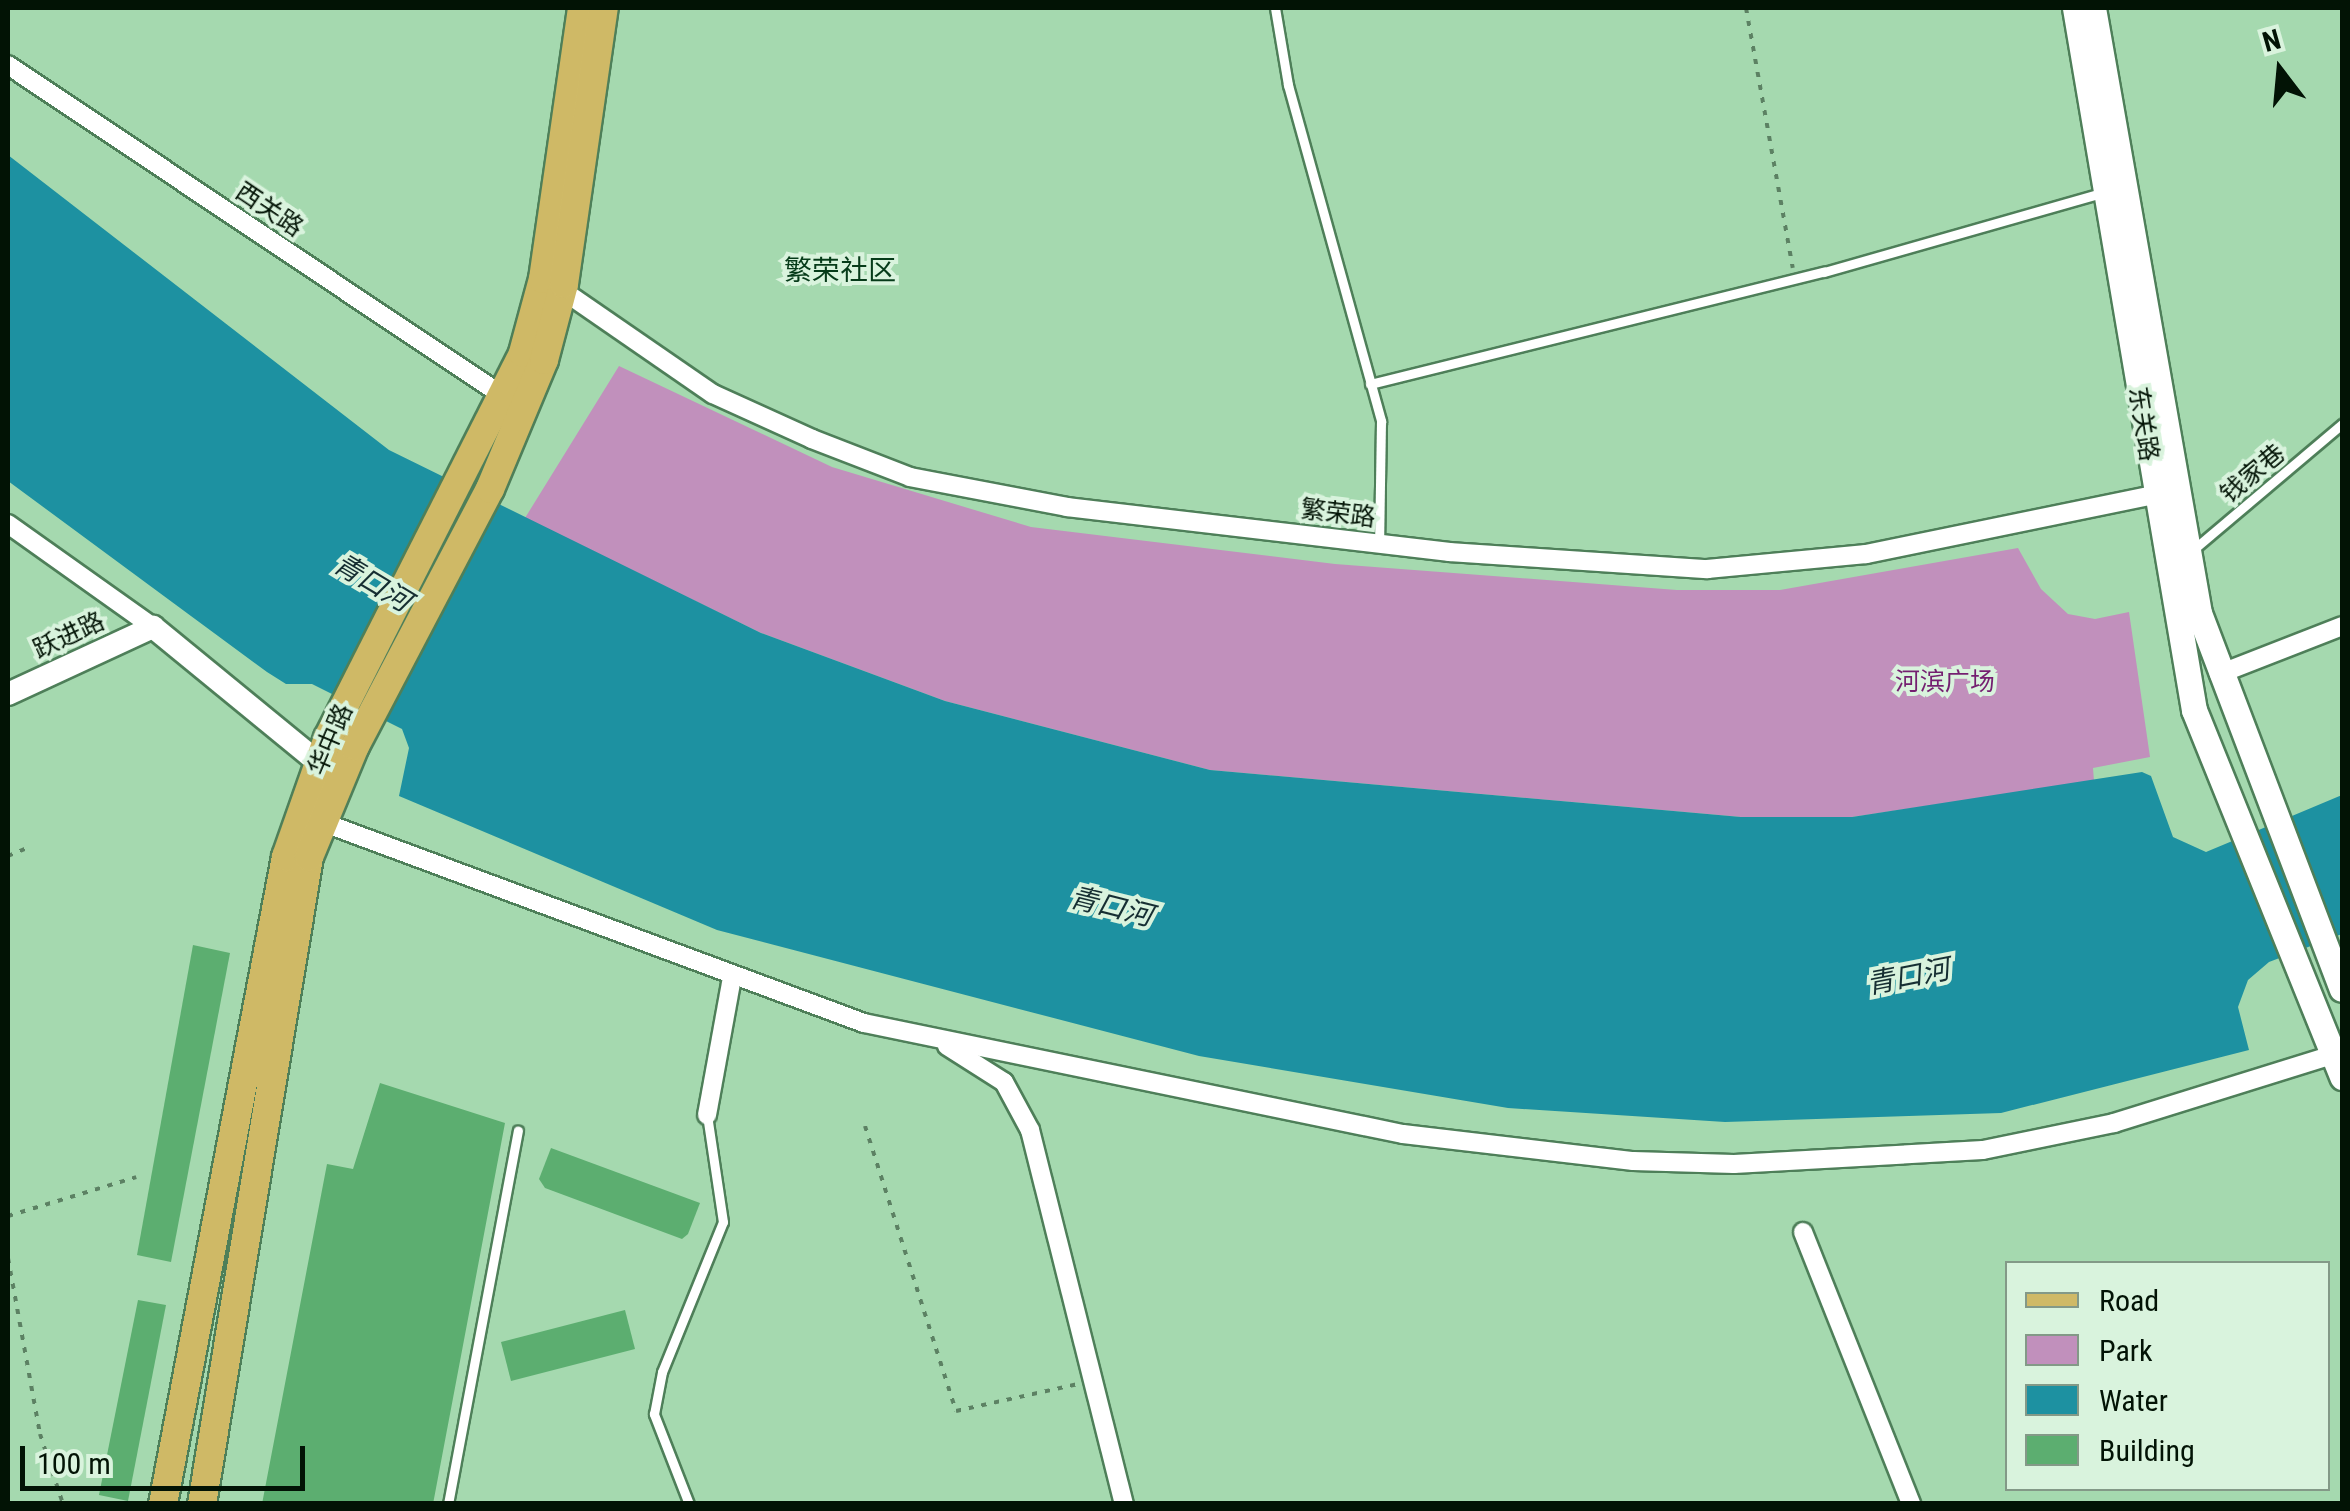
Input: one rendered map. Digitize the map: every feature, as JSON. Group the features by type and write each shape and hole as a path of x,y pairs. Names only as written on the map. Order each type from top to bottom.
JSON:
{"main road":[{"name":"华中路","path":"202,1504 309,857 355,746 477,483 543,279 582,8"},
{"name":"华中路","path":"162,1504 236,1094 286,857 323,750 544,360 562,290 604,8"},
{"name":"东关路","path":"2075,8 2154,495 2194,710 2340,1061"},
{"name":"东关路","path":"2094,8 2188,554 2218,674 2342,990"}],"street":[{"name":"西关路","path":"8,65 503,396"},
{"name":"繁荣路","path":"562,290 713,394 910,476 1015,500 1379,544 1665,569 1771,566 2154,495"},
{"path":"8,524 323,750"},
{"path":"2218,674 2342,626"},
{"name":"跃进路","path":"8,694 153,627"},
{"path":"322,822 844,1018 1403,1134 1672,1164 1984,1150 2132,1118 2340,1061"},
{"path":"707,1115 732,976"},
{"path":"934,1038 1004,1082 1020,1104 1124,1504"},
{"path":"1803,1232 1911,1504"}],"lane":[{"path":"1275,8 1288,85 1386,455 1379,544"},
{"path":"1370,384 1795,278 2105,192"},
{"name":"钱家巷","path":"2188,554 2342,424"},
{"path":"689,1504 654,1414 662,1372 722,1222 707,1115"},
{"path":"448,1504 518,1131"}],"path":[{"path":"1746,8 1795,278"},
{"path":"8,856 28,848"},
{"path":"866,1126 956,1411 1093,1380"},
{"path":"8,1216 136,1178"},
{"path":"8,1258 40,1434 64,1504"}],"green space":[{"name":"河滨广场","path":"619,366 832,467 1031,527 1335,564 1677,590 1780,590 2018,548 2041,589 2068,614 2095,619 2129,612 2150,757 2093,768 2094,781 1852,817 1741,817 1210,770 945,701 761,633 525,518"}],"water":[{"name":"青口河","path":"8,155 389,450 761,633 945,701 1210,770 1741,817 1852,817 2142,772 2151,776 2173,837 2206,852 2342,795 2342,934 2269,962 2248,980 2238,1007 2249,1050 2001,1113 1725,1122 1508,1108 1199,1056 717,930 399,796 409,748 402,729 312,684 286,684 8,481"}],"building":[{"path":"193,945 230,953 171,1262 137,1255"},
{"path":"380,1083 505,1123 433,1504 262,1504 327,1164 353,1169"},
{"path":"551,1148 700,1203 688,1234 682,1239 545,1188 539,1179"},
{"path":"138,1300 166,1305 128,1501 99,1495"},
{"path":"625,1310 635,1349 511,1381 501,1342"}],"district":[{"name":"繁荣社区","path":"840,271"}]}
